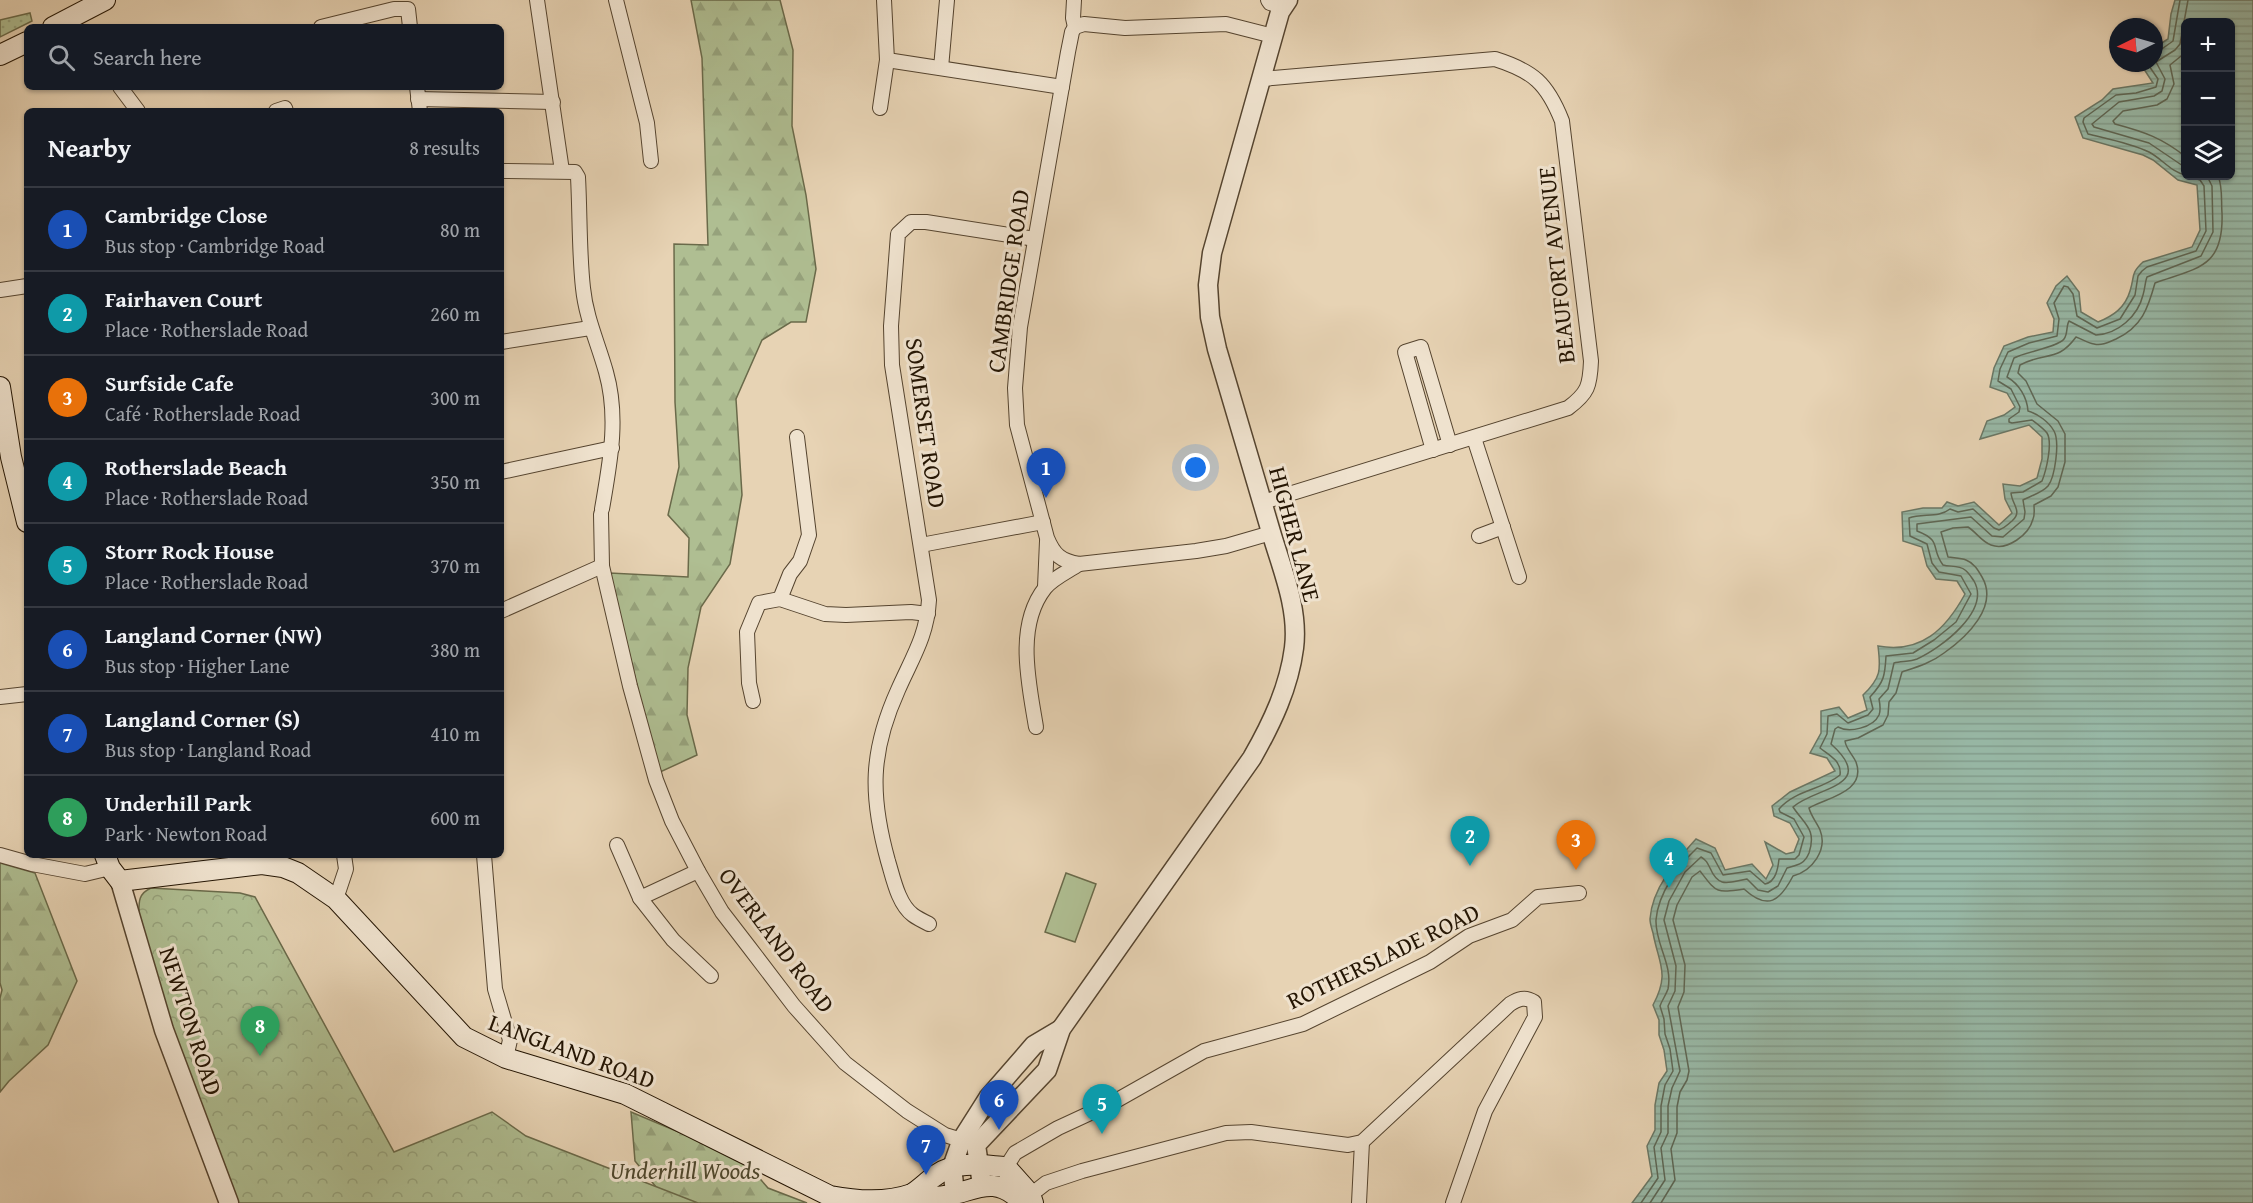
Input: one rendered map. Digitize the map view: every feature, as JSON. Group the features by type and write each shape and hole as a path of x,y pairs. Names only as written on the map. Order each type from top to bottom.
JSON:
{"main road":[{"path":"67,24 105,0"},
{"path":"0,55 24,43"},
{"path":"0,387 6,459 24,498"},
{"name":"LANGLAND ROAD","path":"112,868 188,871 262,864 283,867 298,873 336,899 464,1037 506,1058 625,1094 830,1196 865,1203 935,1197 982,1185"},
{"path":"902,1199 931,1177 952,1167 978,1166 1006,1167 1024,1199"},
{"path":"982,1185 995,1186 1024,1199"}],"street":[{"path":"504,171 562,171 537,0"},
{"path":"616,0 647,123 651,161"},
{"path":"880,108 887,60 884,0"},
{"path":"941,68 947,0"},
{"name":"CAMBRIDGE ROAD","path":"1074,0 1075,27 1072,32 1020,327 1015,388 1017,425 1047,538 1053,551 1064,561 1079,564"},
{"name":"HIGHER LANE","path":"969,1142 1047,1070 1061,1029 1252,758 1274,719 1294,647 1294,627 1286,579 1217,349 1210,317 1208,285 1212,253 1262,79 1279,2"},
{"path":"330,24 391,4 408,9 410,24"},
{"path":"1075,27 1084,24 1125,28 1226,24 1273,36"},
{"name":"BEAUFORT AVENUE","path":"1262,79 1495,59 1519,67 1535,77 1546,87 1555,101 1562,121 1591,361 1590,382 1582,397 1568,408 1263,502"},
{"path":"887,60 1062,87"},
{"path":"122,90 136,108"},
{"path":"418,99 553,102"},
{"name":"OVERLAND ROAD","path":"562,171 575,172 578,177 583,287 590,328 606,372 614,419 602,511 602,566 630,686 656,780 672,821 722,912 794,1006 844,1063 945,1135 969,1142"},
{"name":"SOMERSET ROAD","path":"928,924 911,914 899,895 880,833 874,781 876,760 886,721 897,691 920,644 928,614 929,600 892,365 891,326 898,234 911,222 926,222 1035,239"},
{"path":"0,290 24,286"},
{"path":"504,342 590,328"},
{"path":"1434,450 1406,352 1421,346 1450,445"},
{"path":"780,599 790,574 800,561 809,536 797,437"},
{"path":"1474,438 1519,577"},
{"path":"504,471 612,448"},
{"name":"SOMERSET ROAD","path":"921,545 1043,522"},
{"path":"1479,536 1503,527"},
{"path":"1046,587 1079,564 1196,551 1226,546 1271,533"},
{"path":"1036,727 1026,646 1031,616 1046,587 1047,538"},
{"path":"504,610 602,566"},
{"path":"753,701 742,685 747,632 759,603 780,599 825,614 911,612 928,614"},
{"path":"0,697 24,694"},
{"path":"617,845 640,898 673,940 711,976"},
{"path":"0,855 32,864 85,874 112,868"},
{"path":"336,899 346,868 344,858"},
{"path":"484,858 495,989 510,1040 506,1058"},
{"name":"NEWTON ROAD","path":"112,868 164,1030 230,1203"},
{"path":"640,898 698,871"},
{"name":"ROTHERSLADE ROAD","path":"1006,1167 1015,1153 1058,1128 1112,1103 1204,1051 1304,1024 1430,962 1469,936 1512,920 1538,897 1579,893"},
{"path":"1024,1199 1046,1183 1082,1171 1226,1133 1251,1132 1348,1145 1362,1142 1510,1004 1524,998 1534,1002 1535,1017 1485,1111 1453,1203"},
{"name":"HIGHER LANE","path":"956,1193 952,1167 969,1142 988,1098 1034,1045 1061,1029"},
{"path":"969,1142 982,1185"},
{"path":"1359,1203 1362,1142"}],"green space":[{"path":"691,0 780,0 793,50 792,126 806,195 816,269 806,322 791,322 762,340 736,399 742,495 730,564 701,607 688,668 687,715 697,755 658,773 610,573 688,577 689,538 668,515 679,467 675,402 674,244 708,245 702,58"},
{"path":"30,13 32,21 0,37 0,20"},
{"path":"0,863 35,873 77,981 48,1045 0,1092 0,998 2,990 0,983"},
{"path":"1066,873 1096,884 1075,942 1045,932"},
{"path":"151,888 240,893 255,897 394,1152 492,1112 526,1136 698,1203 234,1203 200,1120 139,918 141,896"},
{"name":"Underhill Woods","path":"631,1112 743,1159 768,1188 807,1203 669,1203 635,1161"}],"water":[{"path":"2175,0 2253,0 2253,1203 1632,1203 1652,1176 1647,1146 1655,1130 1655,1105 1659,1083 1667,1071 1659,1035 1659,1020 1653,1005 1661,985 1662,969 1650,919 1660,886 1673,866 1696,839 1715,848 1725,870 1752,864 1766,879 1773,865 1765,842 1786,854 1794,852 1799,839 1790,823 1774,816 1772,806 1790,792 1835,771 1827,758 1810,753 1821,733 1821,711 1839,707 1848,718 1867,710 1863,695 1873,684 1878,673 1878,646 1907,646 1930,636 1949,618 1965,594 1957,581 1936,579 1927,566 1922,547 1903,541 1902,512 1923,508 1942,508 1947,502 1958,506 1974,502 1999,525 2012,513 2005,499 2003,484 2020,486 2037,478 2042,459 2042,437 2029,425 1980,439 1987,421 2004,415 2015,407 2007,393 1990,387 1994,368 2004,346 2028,337 2053,332 2054,319 2047,303 2056,286 2067,276 2079,292 2081,312 2098,322 2109,317 2125,302 2134,272 2143,262 2192,247 2200,230 2197,185 2178,180 2143,155 2083,138 2075,117 2102,100 2113,89 2153,83 2146,72 2163,72 2163,42 2168,39"}],"place":[{"name":"Cambridge Close","path":"1046,498"},
{"name":"Fairhaven Court","path":"1470,866"},
{"name":"Surfside Cafe","path":"1576,870"},
{"name":"Rotherslade Beach","path":"1669,888"},
{"name":"Underhill Park","path":"260,1056"},
{"name":"Langland Corner (NW)","path":"999,1130"},
{"name":"Storr Rock House","path":"1102,1134"},
{"name":"Langland Corner (S)","path":"926,1175"}]}
